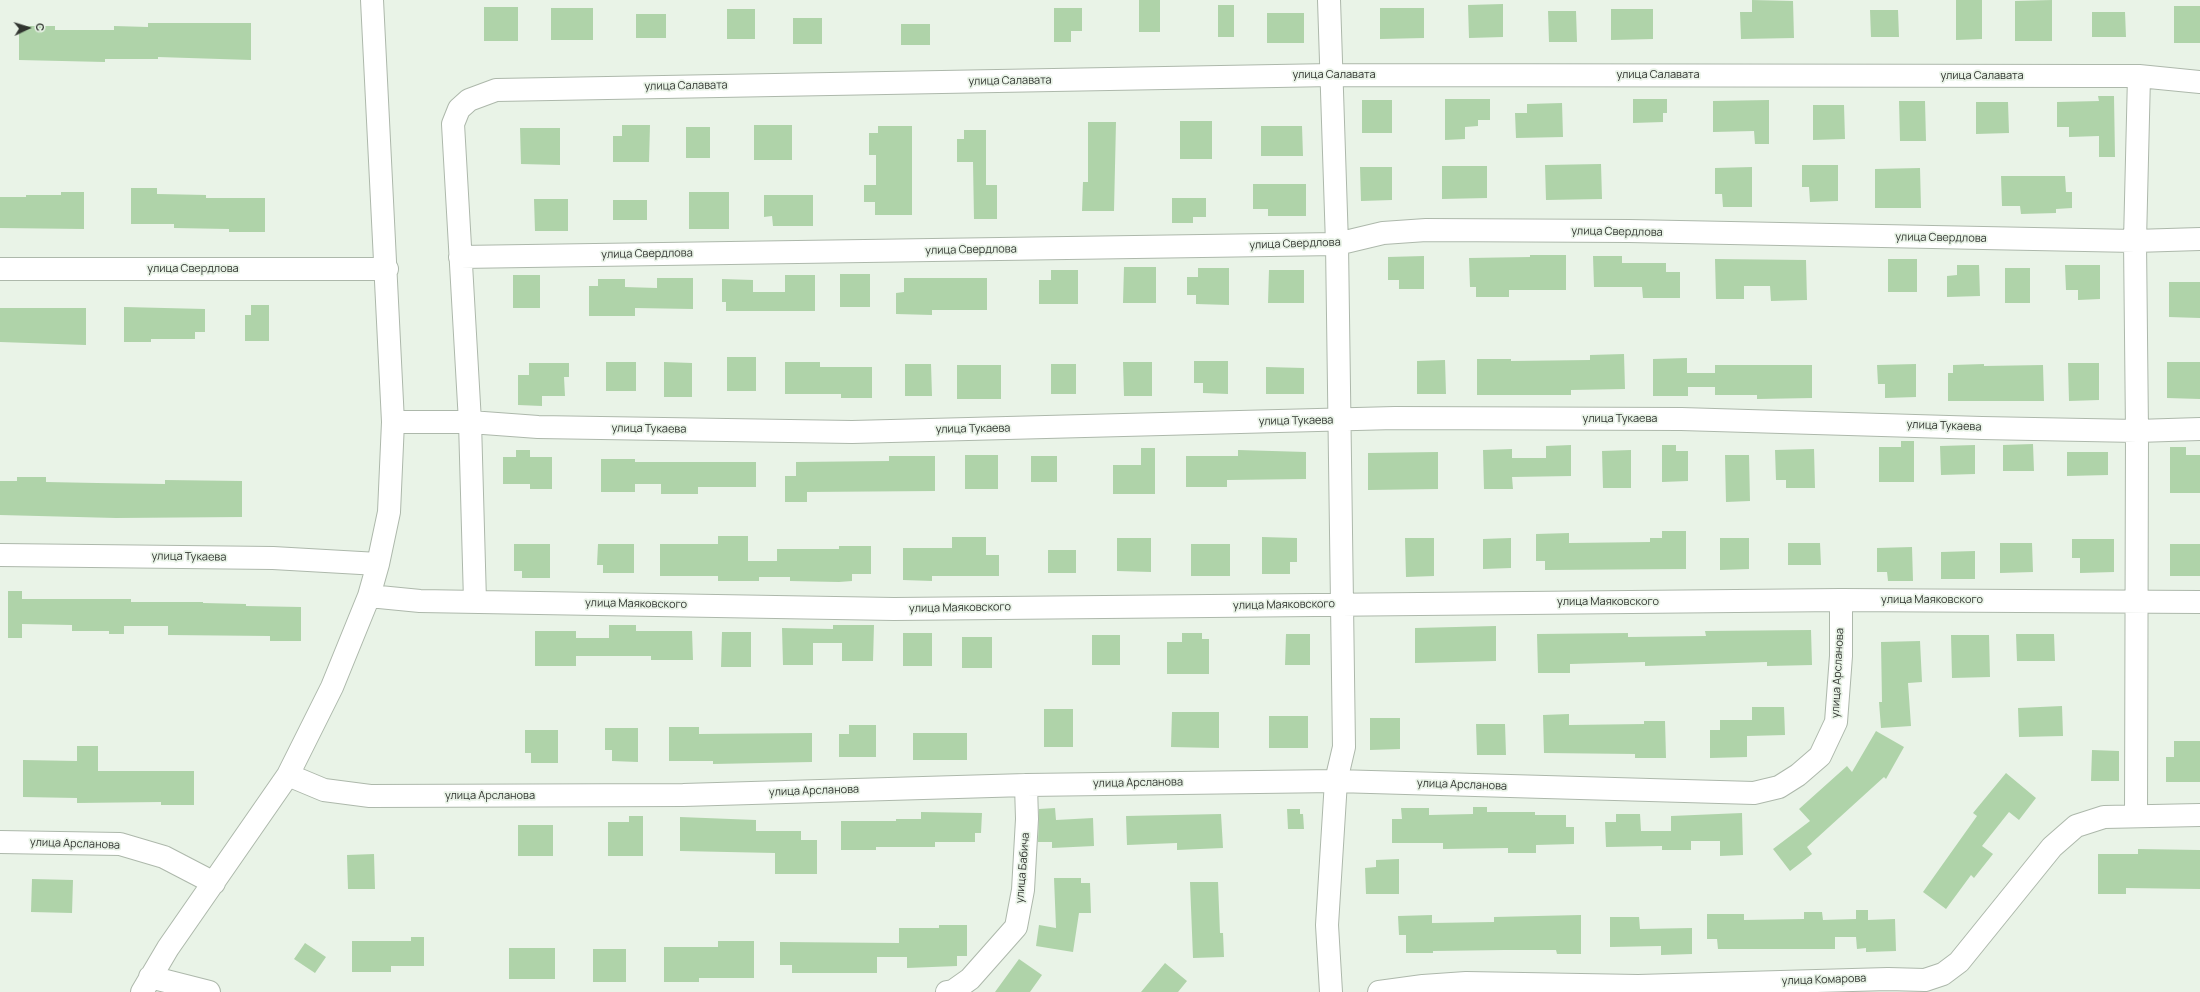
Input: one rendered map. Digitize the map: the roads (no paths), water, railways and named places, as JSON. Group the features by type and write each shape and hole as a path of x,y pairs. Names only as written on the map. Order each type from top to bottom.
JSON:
{"street":[{"path":"209,992 146,984 288,775 332,687 369,596 390,512 393,422 387,269 372,0"},
{"path":"1329,0 1337,244 1338,420 1344,747 1336,781 1327,925 1331,992"},
{"name":"улица Салавата","path":"460,257 453,124 459,109 469,100 496,90 1332,75 2139,76 2200,82"},
{"path":"2136,815 2135,601 2137,431 2134,241 2139,76"},
{"name":"улица Свердлова","path":"460,257 1337,244 1383,233 1426,230 1629,231 2134,241 2200,239"},
{"path":"460,257 470,422 475,601"},
{"name":"улица Свердлова","path":"0,269 387,269"},
{"name":"улица Тукаева","path":"393,422 470,422 538,427 852,432 1395,418 1681,419 2137,431 2200,429"},
{"name":"улица Тукаева","path":"0,555 273,558 378,564"},
{"name":"улица Маяковского","path":"369,596 420,601 894,609 1841,600 2200,602"},
{"name":"улица Арсланова","path":"288,775 324,790 370,796 683,795 1026,785 1336,781 1754,793 1779,787 1798,775 1820,756 1836,722 1841,656 1841,600"},
{"name":"улица Бабича","path":"947,992 953,991 970,979 1016,927 1024,890 1026,785"},
{"name":"улица Комарова","path":"1379,992 1408,987 1466,983 1638,986 1888,978 1925,980 1943,974 1959,962 2052,846 2076,826 2104,817 2136,815 2200,815"},
{"name":"улица Арсланова","path":"0,842 120,844 164,857 214,883"}]}
